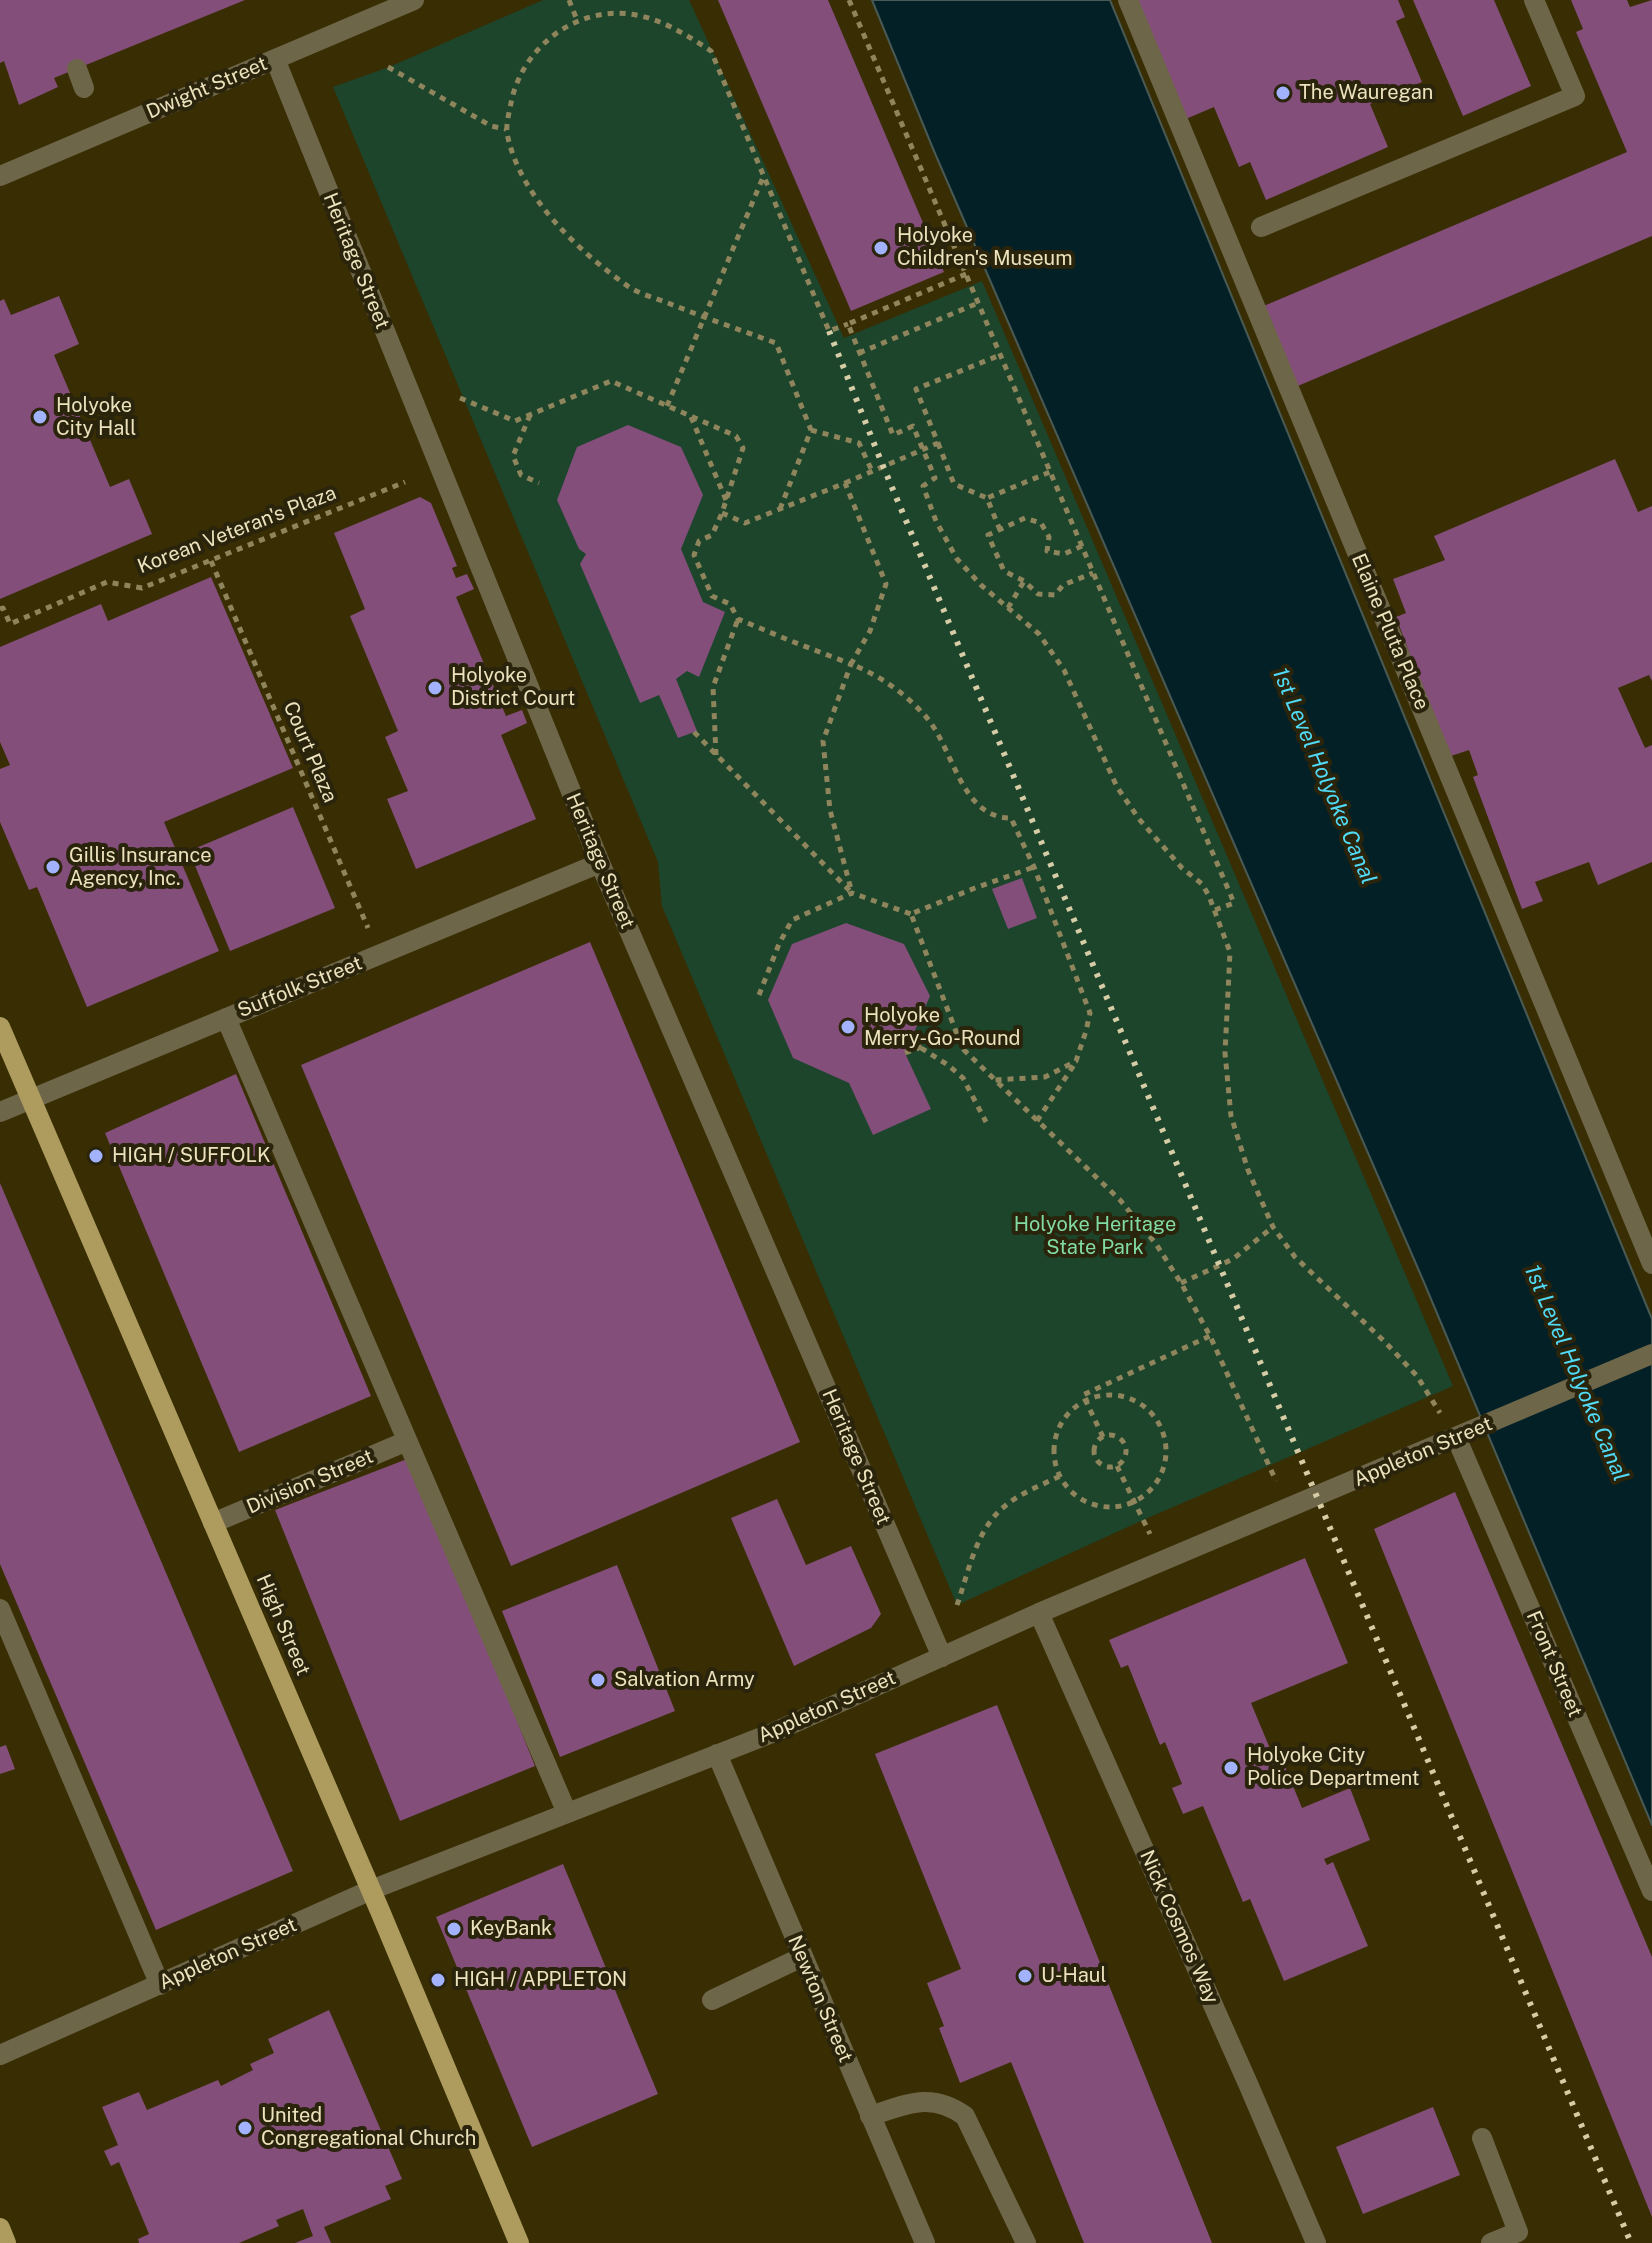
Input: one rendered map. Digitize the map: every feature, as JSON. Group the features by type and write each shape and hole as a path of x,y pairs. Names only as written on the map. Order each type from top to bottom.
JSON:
{"main road":[{"name":"High Street","path":"0,1027 371,1890 519,2243"},
{"path":"0,2228 6,2243"}],"street":[{"name":"Dwight Street","path":"0,176 414,0"},
{"name":"Elaine Pluta Place","path":"1128,0 1652,1264"},
{"path":"1261,227 1575,96 1534,0"},
{"name":"Heritage Street","path":"275,59 600,863 942,1657"},
{"name":"Suffolk Street","path":"0,1112 600,863"},
{"path":"226,1018 567,1813"},
{"name":"Appleton Street","path":"0,2055 371,1890 772,1733 1039,1613 1652,1354"},
{"name":"Front Street","path":"1465,1434 1652,1891"},
{"name":"Division Street","path":"213,1523 407,1441"},
{"path":"0,1609 160,1985"},
{"name":"Nick Cosmos Way","path":"1039,1613 1316,2243"},
{"name":"Newton Street","path":"717,1754 925,2243"},
{"path":"712,2000 802,1957"},
{"path":"870,2116 921,2101 938,2103 965,2116 1026,2243"},
{"path":"1482,2138 1518,2238 1491,2243"}],"path":[{"path":"569,0 577,20"},
{"path":"849,0 1234,903 1215,910"},
{"path":"780,509 811,430 776,343 631,289 581,248 539,202 524,180 506,129 513,92 521,72 536,51 553,35 577,20 609,13 636,15 681,32 711,51 829,331 966,274"},
{"path":"388,67 491,126 506,129"},
{"path":"667,406 764,175"},
{"path":"859,353 978,303"},
{"path":"848,324 893,435 913,426 935,478 923,486 957,559 981,585 1039,634 1048,646 1064,670 1117,787 1139,819 1182,868 1202,884 1215,910 1230,952 1225,1053 1231,1116 1248,1170 1273,1227 1295,1257 1385,1342 1465,1434"},
{"path":"1000,355 916,389 954,484 987,498 1000,530"},
{"path":"460,398 515,421 611,381 736,436 743,448 722,513 712,535 699,541 694,555 712,596 730,604 738,619 876,674 903,694 928,719 964,786 983,811 1000,818 1011,818 1034,867 1090,1013 1076,1061 1037,1121"},
{"path":"531,415 513,456 521,475 539,483"},
{"path":"690,416 726,501"},
{"path":"811,430 859,443 872,471"},
{"path":"722,513 745,523 938,443"},
{"path":"987,498 1050,472"},
{"name":"Korean Veteran's Plaza","path":"0,609 3,608 10,624 107,582 142,588 405,482"},
{"path":"845,483 886,584 870,631 851,664 823,741 830,810 852,893"},
{"path":"1082,546 1064,554 1047,551 1049,537 1041,523 1025,518 988,535 1004,571 1024,581 1038,594 1055,595 1063,585 1093,573"},
{"name":"Court Plaza","path":"211,561 379,955"},
{"path":"1008,608 1024,581"},
{"path":"716,756 713,687 738,619"},
{"path":"694,732 852,893 911,914 1034,867"},
{"path":"759,995 792,920 852,893"},
{"path":"911,914 964,1050 1120,1200 1156,1244 1181,1283 1210,1336 1288,1508"},
{"path":"905,1053 957,1034"},
{"path":"920,1047 963,1078 986,1122"},
{"path":"994,1080 1045,1077 1076,1061"},
{"path":"1181,1283 1233,1259 1273,1227"},
{"path":"1103,1437 1083,1395 1210,1336"},
{"path":"1099,1396 1128,1398 1152,1414 1160,1427 1166,1454 1163,1469 1147,1493 1135,1501 1121,1506 1091,1505 1068,1489 1060,1476 1054,1448 1057,1433 1063,1420 1085,1401 1099,1396"},
{"path":"1115,1436 1124,1444 1125,1456 1117,1466 1105,1466 1096,1458 1095,1446 1103,1437 1115,1436"},
{"path":"1117,1466 1162,1561"},
{"path":"957,1605 986,1527 1006,1505 1060,1476"}],"green space":[{"name":"Holyoke Heritage State Park","path":"543,0 689,0 844,338 982,281 1453,1386 1143,1520 957,1605 662,906 658,862 333,87 389,67"}],"water":[{"name":"1st Level Holyoke Canal","path":"872,0 1110,0 1652,1319 1652,1825 1423,1280 934,151"}],"building":[{"path":"0,0 245,0 54,78 58,87 19,105 4,61 0,63"},
{"path":"718,0 828,0 944,272 851,311"},
{"name":"The Wauregan","path":"1130,0 1398,0 1405,17 1396,21 1422,82 1370,104 1388,147 1266,200 1250,162 1239,167 1214,107 1181,121"},
{"name":"The Wauregan","path":"1413,0 1494,0 1531,86 1463,116"},
{"path":"1571,0 1627,0 1630,7 1652,0 1652,236 1293,388 1259,308 1627,152 1576,32 1583,29"},
{"name":"Holyoke City Hall","path":"59,296 79,344 54,355 110,487 129,479 152,534 0,599 0,301 4,299 11,315"},
{"path":"628,425 681,447 703,495 681,549 703,602 725,612 699,677 687,671 676,679 697,731 678,738 659,695 640,703 580,564 586,554 579,549 557,500 577,447"},
{"path":"1615,459 1638,512 1652,506 1652,681 1649,675 1618,688 1645,748 1652,745 1652,862 1598,885 1589,862 1535,882 1543,901 1522,909 1473,777 1478,775 1469,750 1448,757 1396,617 1406,613 1393,579 1445,560 1434,536"},
{"path":"420,497 431,503 457,566 452,568 456,578 467,574 474,589 456,597 506,716 522,710 527,723 501,735 536,819 416,869 387,799 408,791 385,737 398,731 350,616 365,609 334,533"},
{"path":"211,577 293,768 164,822 219,951 87,1007 37,887 29,890 0,822 0,769 10,765 0,742 0,647 101,604 108,621"},
{"path":"293,807 335,908 230,951 189,851"},
{"path":"1022,878 1037,918 1008,929 992,889"},
{"name":"Holyoke Merry-Go-Round","path":"846,923 904,944 930,996 905,1053 931,1109 873,1135 849,1083 793,1058 768,1000 792,944"},
{"path":"590,942 800,1442 511,1566 301,1065"},
{"path":"236,1074 371,1396 239,1452 105,1133"},
{"path":"0,1183 293,1871 156,1930 0,1564"},
{"path":"407,1459 428,1498 535,1766 400,1821 275,1510"},
{"path":"1455,1492 1652,1957 1652,2217 1374,1529"},
{"path":"777,1499 806,1565 851,1546 881,1614 871,1628 794,1666 731,1518"},
{"name":"Holyoke City Police Department","path":"1305,1558 1348,1663 1251,1703 1271,1751 1278,1749 1302,1808 1350,1788 1370,1840 1324,1859 1327,1865 1333,1862 1368,1946 1284,1981 1250,1899 1243,1902 1203,1806 1183,1814 1172,1788 1182,1784 1165,1742 1160,1745 1128,1665 1121,1668 1109,1640"},
{"path":"617,1565 675,1711 560,1757 502,1611"},
{"name":"U-Haul","path":"997,1705 1212,2243 1084,2243 1011,2062 960,2083 939,2028 944,2026 927,1983 961,1969 875,1754"},
{"path":"6,1745 15,1769 0,1774 0,1747"},
{"path":"563,1864 658,2094 532,2147 436,1917"},
{"name":"United Congregational Church","path":"329,2010 402,2179 385,2186 391,2199 324,2227 331,2243 295,2243 313,2236 303,2209 276,2220 279,2226 239,2243 139,2243 138,2239 149,2234 119,2162 111,2166 104,2151 118,2145 102,2107 139,2092 147,2110 218,2080 221,2086 253,2070 250,2064 274,2053 268,2039"},
{"path":"1433,2107 1460,2175 1363,2214 1336,2147"}],"railway":[{"path":"829,331 883,466 1631,2243"}],"place":[{"name":"The Wauregan","path":"1283,93"},
{"name":"Holyoke Children's Museum","path":"881,248"},
{"name":"Holyoke City Hall","path":"40,417"},
{"name":"Holyoke District Court","path":"435,688"},
{"name":"Gillis Insurance Agency, Inc.","path":"53,867"},
{"name":"Holyoke Merry-Go-Round","path":"848,1027"},
{"name":"HIGH / SUFFOLK","path":"96,1156"},
{"name":"Salvation Army","path":"598,1680"},
{"name":"Holyoke City Police Department","path":"1231,1768"},
{"name":"KeyBank","path":"454,1929"},
{"name":"U-Haul","path":"1025,1976"},
{"name":"HIGH / APPLETON","path":"438,1980"},
{"name":"United Congregational Church","path":"245,2128"}]}
